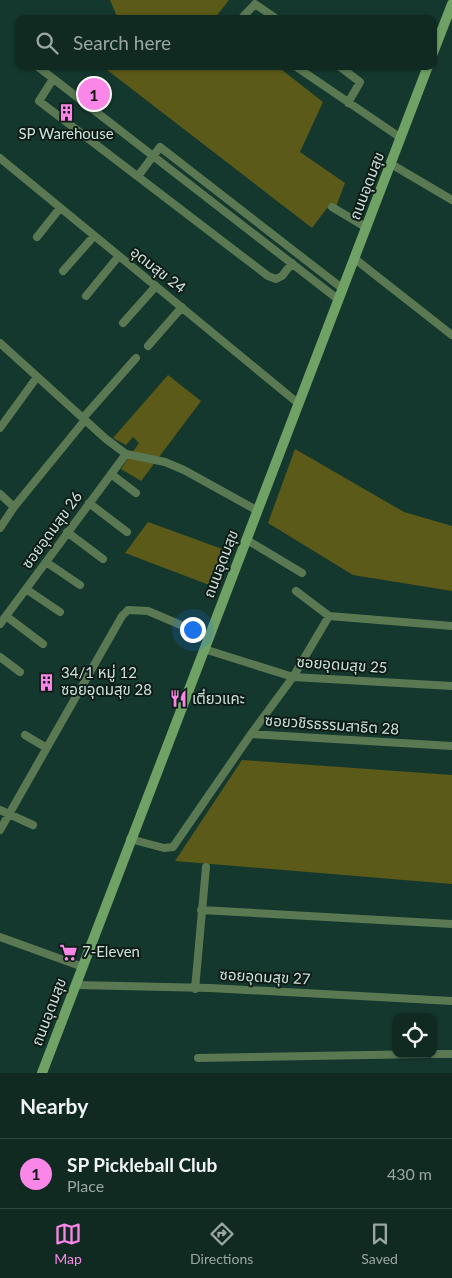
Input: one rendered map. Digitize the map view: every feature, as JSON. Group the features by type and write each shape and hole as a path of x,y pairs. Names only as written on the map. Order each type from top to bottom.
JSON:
{"main road":[{"path":"437,43 452,4"},
{"name":"ถนนอุดมสุข","path":"42,1073 130,839 247,540 426,70"}],"street":[{"path":"245,15 255,4 271,15"},
{"path":"42,70 339,300"},
{"path":"301,70 401,138"},
{"path":"344,70 360,82 348,103"},
{"path":"53,79 39,101 268,276 276,279 282,276 303,258"},
{"path":"138,176 160,147 343,289"},
{"name":"อุดมสุข 24","path":"0,158 299,404"},
{"path":"391,164 452,200"},
{"path":"332,207 367,228"},
{"path":"37,237 60,208"},
{"path":"63,271 94,236"},
{"path":"86,296 118,257"},
{"path":"355,259 452,335"},
{"path":"123,323 156,286"},
{"path":"148,346 182,307"},
{"path":"1,345 126,454 165,462 184,470 202,482 258,511"},
{"path":"0,528 14,507 84,419 136,358"},
{"path":"0,428 37,377"},
{"name":"ซอยอุดมสุข 26","path":"0,624 126,454"},
{"path":"111,474 136,494"},
{"path":"0,494 14,507"},
{"path":"89,503 127,532"},
{"path":"67,532 103,559"},
{"path":"247,540 302,573"},
{"path":"46,562 80,585"},
{"path":"26,589 60,612"},
{"path":"296,591 329,616 452,626"},
{"path":"0,830 45,748 122,616 128,610 148,611 209,637"},
{"path":"6,616 43,644"},
{"name":"ซอยวชิรธรรมสาธิต 28","path":"251,734 293,677 329,616"},
{"name":"ซอยอุดมสุข 25","path":"204,649 293,677 452,686"},
{"path":"0,657 20,672"},
{"path":"130,839 164,848 173,847 251,734"},
{"name":"ซอยวชิรธรรมสาธิต 28","path":"251,734 452,746"},
{"path":"26,735 45,748"},
{"path":"0,810 32,825"},
{"path":"195,989 206,867"},
{"path":"201,910 452,924"},
{"path":"0,937 82,967"},
{"name":"ซอยอุดมสุข 27","path":"76,986 195,989 452,1001"},
{"path":"437,1054 452,1054"},
{"path":"198,1058 392,1055"}],"shaded area":[{"path":"110,0 229,0 217,15 116,15"},
{"path":"107,70 282,70 323,102 300,152 345,183 334,212 327,208 312,228"},
{"path":"168,375 201,401 141,481 121,469 139,443 133,437 126,445 113,438"},
{"path":"295,449 404,512 452,526 452,591 353,575 268,523"},
{"path":"148,522 225,550 212,586 125,553"},
{"path":"242,760 452,775 452,884 175,861"}],"place":[{"name":"SP Pickleball Club","path":"94,94"},
{"name":"SP Warehouse","path":"66,113"},
{"name":"34/1 หมู่ 12 ซอยอุดมสุข 28","path":"47,682"},
{"name":"เตี๋ยวแคะ","path":"178,699"},
{"name":"7-Eleven","path":"68,952"}]}
